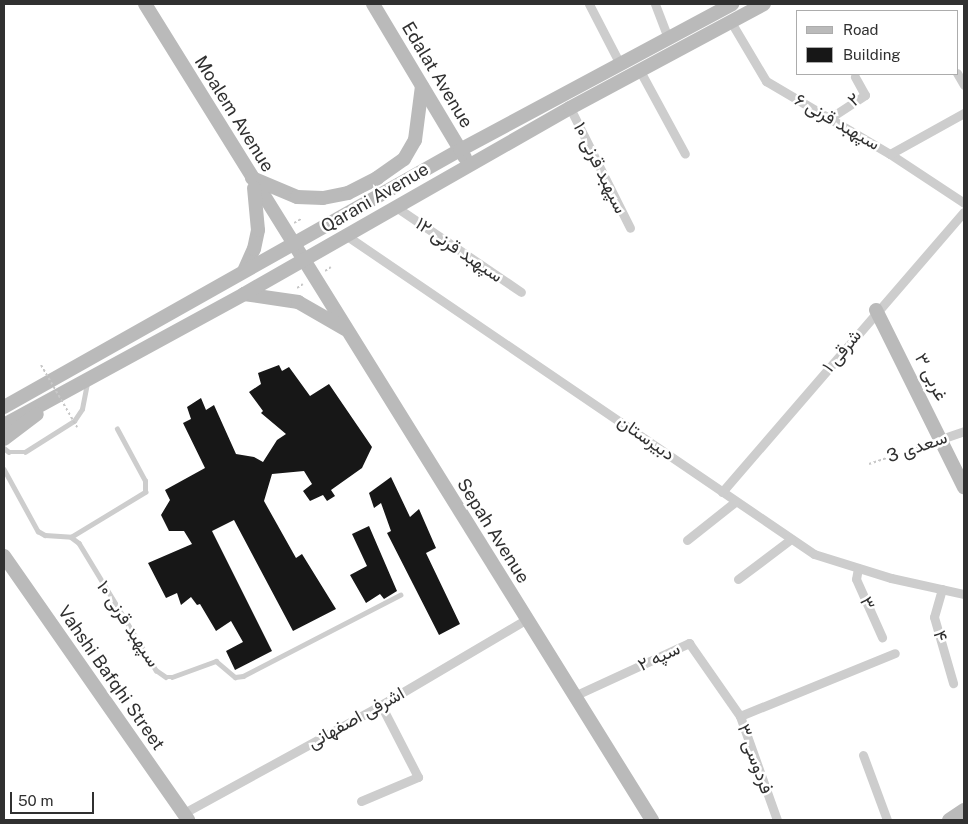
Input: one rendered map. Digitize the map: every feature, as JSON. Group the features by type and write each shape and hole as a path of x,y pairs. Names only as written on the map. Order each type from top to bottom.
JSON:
{"main road":[{"name":"Moalem Avenue","path":"145,4 303,261"},
{"name":"Edalat Avenue","path":"373,4 470,165"},
{"name":"Qarani Avenue","path":"4,407 460,150 732,4"},
{"name":"Qarani Avenue","path":"4,426 87,382 303,261 570,108 764,4"},
{"path":"252,177 297,198 323,198 348,193 377,178 404,159 415,140 422,86"},
{"path":"244,271 254,249 258,230 258,206 252,177"},
{"name":"Sepah Avenue","path":"303,261 652,820"},
{"path":"244,294 298,302 347,330"},
{"name":"۳ غربی","path":"876,310 964,487"},
{"path":"4,395 30,392"},
{"path":"4,439 57,398"},
{"name":"Vahshi Bafqhi Street","path":"4,556 186,817"},
{"path":"949,820 964,810"}],"street":[{"path":"589,4 620,64"},
{"path":"655,4 668,38"},
{"name":"سپهبد قرنی ۶","path":"731,22 766,81 890,154 964,203"},
{"path":"640,70 685,154"},
{"name":"۲","path":"830,118 865,95 854,77"},
{"name":"سپهبد قرنی ۱۰","path":"570,108 630,228"},
{"path":"890,154 964,113"},
{"name":"سپهبد قرنی ۱۲","path":"396,208 521,292"},
{"name":"شرقی ۱","path":"722,492 876,310 964,212"},
{"name":"دبیرستان","path":"347,236 601,406 735,502 814,554 858,568 964,594"},
{"name":"سعدی 3","path":"941,439 964,431"},
{"path":"687,540 735,502"},
{"path":"738,579 791,539"},
{"name":"۳","path":"858,568 856,579 882,637"},
{"name":"۴","path":"942,589 934,617 953,683"},
{"name":"اشرفی اصفهانی","path":"186,817 527,619"},
{"name":"سپه ۲","path":"574,696 689,643 740,716"},
{"name":"فردوسی ۳","path":"777,820 740,716 812,684 895,653"},
{"path":"361,801 418,777 381,705"},
{"path":"863,755 887,820"}],"lane":[{"path":"4,448 9,452 25,452 74,421 84,403 87,382"},
{"path":"4,470 38,531 45,535 71,536 144,492 145,481 117,429"},
{"name":"سپهبد قرنی ۱۰","path":"71,536 78,543 156,670 166,676 172,677 216,661 235,677 243,676 400,595"}],"path":[{"path":"41,365 57,398 77,427"},
{"name":"سعدی 3","path":"869,464 941,439"}],"building":[{"path":"279,365 282,371 289,367 310,396 329,384 372,447 362,468 331,490 335,496 327,501 323,495 310,501 303,491 312,484 304,471 272,474 264,501 296,558 302,554 336,609 293,631 234,520 212,531 272,651 235,670 226,651 243,642 231,621 216,631 200,604 197,605 191,597 181,605 177,593 166,598 148,563 192,544 184,531 169,531 161,515 170,500 165,490 205,468 183,423 191,419 187,407 201,398 206,410 214,405 236,454 254,457 263,462 277,440 286,434 261,413 263,411 249,392 261,384 258,373"},
{"path":"391,477 410,517 419,509 436,548 426,553 460,624 439,635 387,533 391,531 381,503 374,508 369,493"},
{"path":"369,526 397,591 384,599 380,594 366,603 350,575 367,566 352,534"}]}
